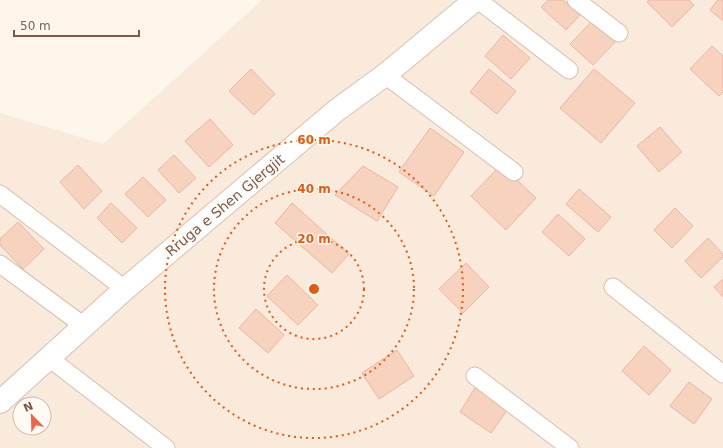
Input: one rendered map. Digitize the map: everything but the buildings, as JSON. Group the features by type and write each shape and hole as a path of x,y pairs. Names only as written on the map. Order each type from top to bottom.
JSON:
{"street":[{"path":"477,0 569,70"},
{"name":"Rruga e Shen Gjergjit","path":"0,402 124,289 337,110 477,0"},
{"path":"576,0 619,33"},
{"path":"384,74 514,172"},
{"path":"0,194 124,289"},
{"path":"0,264 84,326"},
{"path":"613,287 723,374"},
{"path":"49,358 166,448"},
{"path":"475,376 570,448"}],"shaded area":[{"path":"262,0 723,0 723,448 0,448 0,113 103,144"}]}
